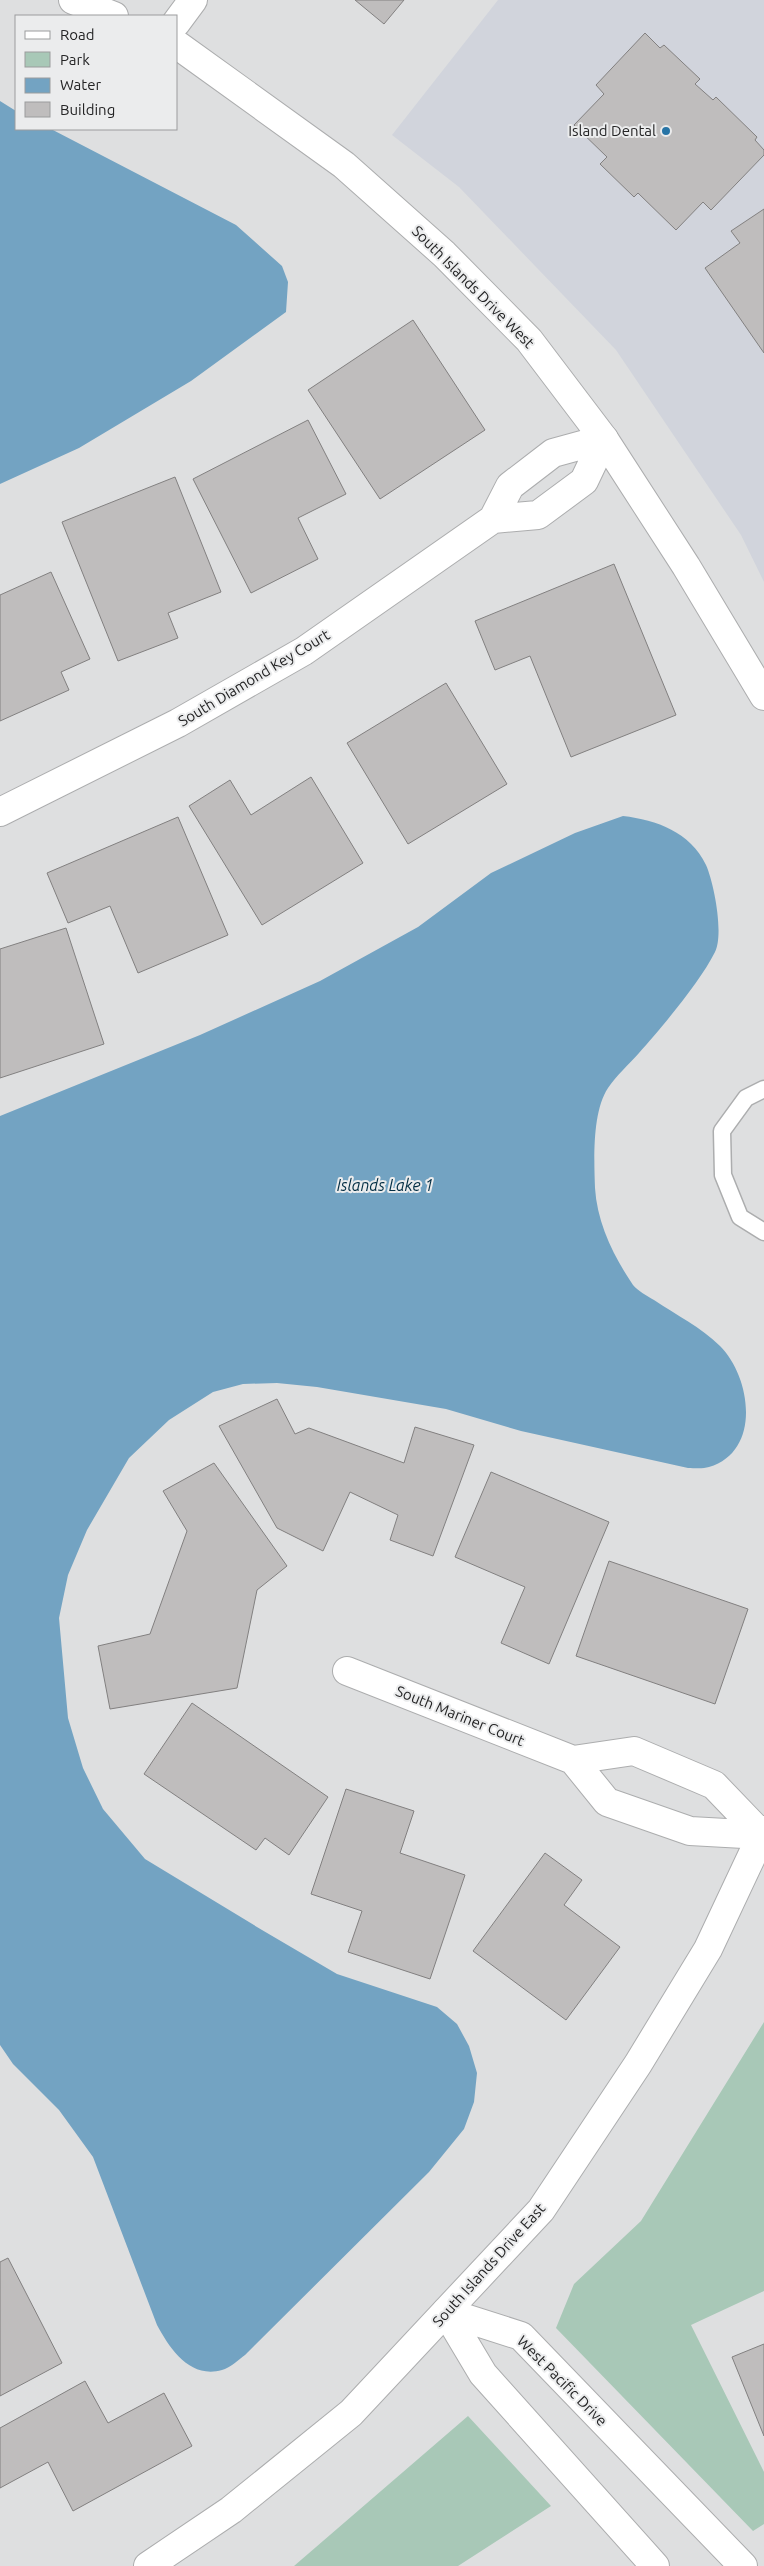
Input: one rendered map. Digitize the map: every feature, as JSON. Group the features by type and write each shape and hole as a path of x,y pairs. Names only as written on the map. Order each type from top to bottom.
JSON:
{"street":[{"path":"73,0 111,15"},
{"path":"178,20 194,0"},
{"name":"South Islands Drive West","path":"178,45 344,165 444,254 528,340 604,439 686,566 764,696"},
{"path":"493,519 538,515 584,481 604,439"},
{"name":"South Diamond Key Court","path":"0,812 178,723 304,652 493,519 510,486 553,453 604,439"},
{"name":"South Mariner Court","path":"347,1671 573,1760 607,1802 690,1831 763,1833"},
{"name":"South Mariner Court","path":"573,1760 634,1751 714,1785 763,1833"},
{"name":"South Islands Drive East","path":"148,2566 231,2510 351,2414 541,2210 638,2064 708,1949 763,1833"},
{"path":"446,2312 483,2374 655,2566"},
{"name":"West Pacific Drive","path":"446,2312 521,2336 743,2566"}],"lane":[{"path":"764,1089 746,1098 722,1131 723,1175 740,1217 764,1232"}],"shaded area":[{"path":"498,0 764,0 764,582 741,535 616,350 459,187 392,135"}],"green space":[{"path":"764,2022 764,2291 691,2325 764,2472 764,2524 753,2531 556,2328 574,2284 641,2221"},
{"path":"468,2416 551,2506 458,2566 294,2566"}],"water":[{"path":"0,101 15,110 15,130 53,130 236,225 282,266 288,282 286,312 191,381 79,448 0,484"},
{"name":"Islands Lake 1","path":"623,816 660,825 682,836 691,844 706,865 709,873 717,909 719,933 715,952 700,977 680,1004 615,1079 603,1098 599,1110 594,1150 596,1201 608,1239 619,1263 633,1285 705,1333 731,1359 739,1376 746,1412 744,1430 737,1446 726,1458 709,1467 688,1468 521,1431 446,1409 317,1387 277,1383 243,1384 213,1392 169,1420 129,1458 87,1530 68,1575 59,1618 68,1718 83,1768 103,1809 145,1859 262,1930 337,1974 437,2007 457,2024 469,2046 477,2073 474,2102 464,2129 429,2172 245,2355 231,2366 222,2370 211,2372 200,2370 182,2360 168,2343 157,2325 93,2157 59,2110 13,2064 0,2045 0,1116 200,1035 320,981 418,927 491,873 575,833"}],"building":[{"path":"355,0 404,0 384,24"},
{"name":"Island Dental","path":"645,33 660,48 664,45 700,79 695,84 713,100 716,97 757,137 755,140 764,150 764,155 711,210 703,202 676,230 638,193 634,197 600,164 607,157 574,125 604,94 596,85"},
{"path":"764,209 764,353 705,268 740,243 731,231"},
{"path":"413,320 485,430 380,499 308,390"},
{"path":"308,420 346,494 298,518 318,559 251,593 193,479"},
{"path":"175,477 221,592 168,613 178,638 118,661 62,522"},
{"path":"614,564 676,715 571,757 530,656 495,670 475,621"},
{"path":"51,572 90,659 61,672 69,690 0,721 0,595"},
{"path":"446,683 507,784 408,844 347,743"},
{"path":"311,777 363,863 262,925 189,806 230,780 251,815"},
{"path":"178,817 228,935 138,973 110,906 68,923 47,873"},
{"path":"66,928 104,1044 0,1078 0,949"},
{"path":"277,1399 295,1434 309,1428 404,1463 415,1427 474,1445 433,1556 390,1540 398,1515 350,1492 323,1551 277,1528 219,1426"},
{"path":"214,1463 287,1566 257,1590 237,1688 110,1709 98,1646 150,1634 187,1531 163,1491"},
{"path":"491,1472 609,1522 549,1664 501,1643 525,1587 455,1557"},
{"path":"609,1561 748,1609 715,1704 576,1656"},
{"path":"192,1703 328,1797 289,1855 265,1838 256,1850 144,1774"},
{"path":"346,1789 414,1811 400,1853 465,1875 430,1979 348,1952 362,1911 311,1894"},
{"path":"545,1853 582,1880 564,1905 620,1947 566,2020 473,1951"},
{"path":"8,2258 62,2363 0,2396 0,2262"},
{"path":"764,2344 764,2436 732,2357"},
{"path":"85,2381 108,2423 164,2393 192,2446 73,2511 48,2462 0,2488 0,2428"}],"place":[{"name":"Island Dental","path":"666,131"}]}
